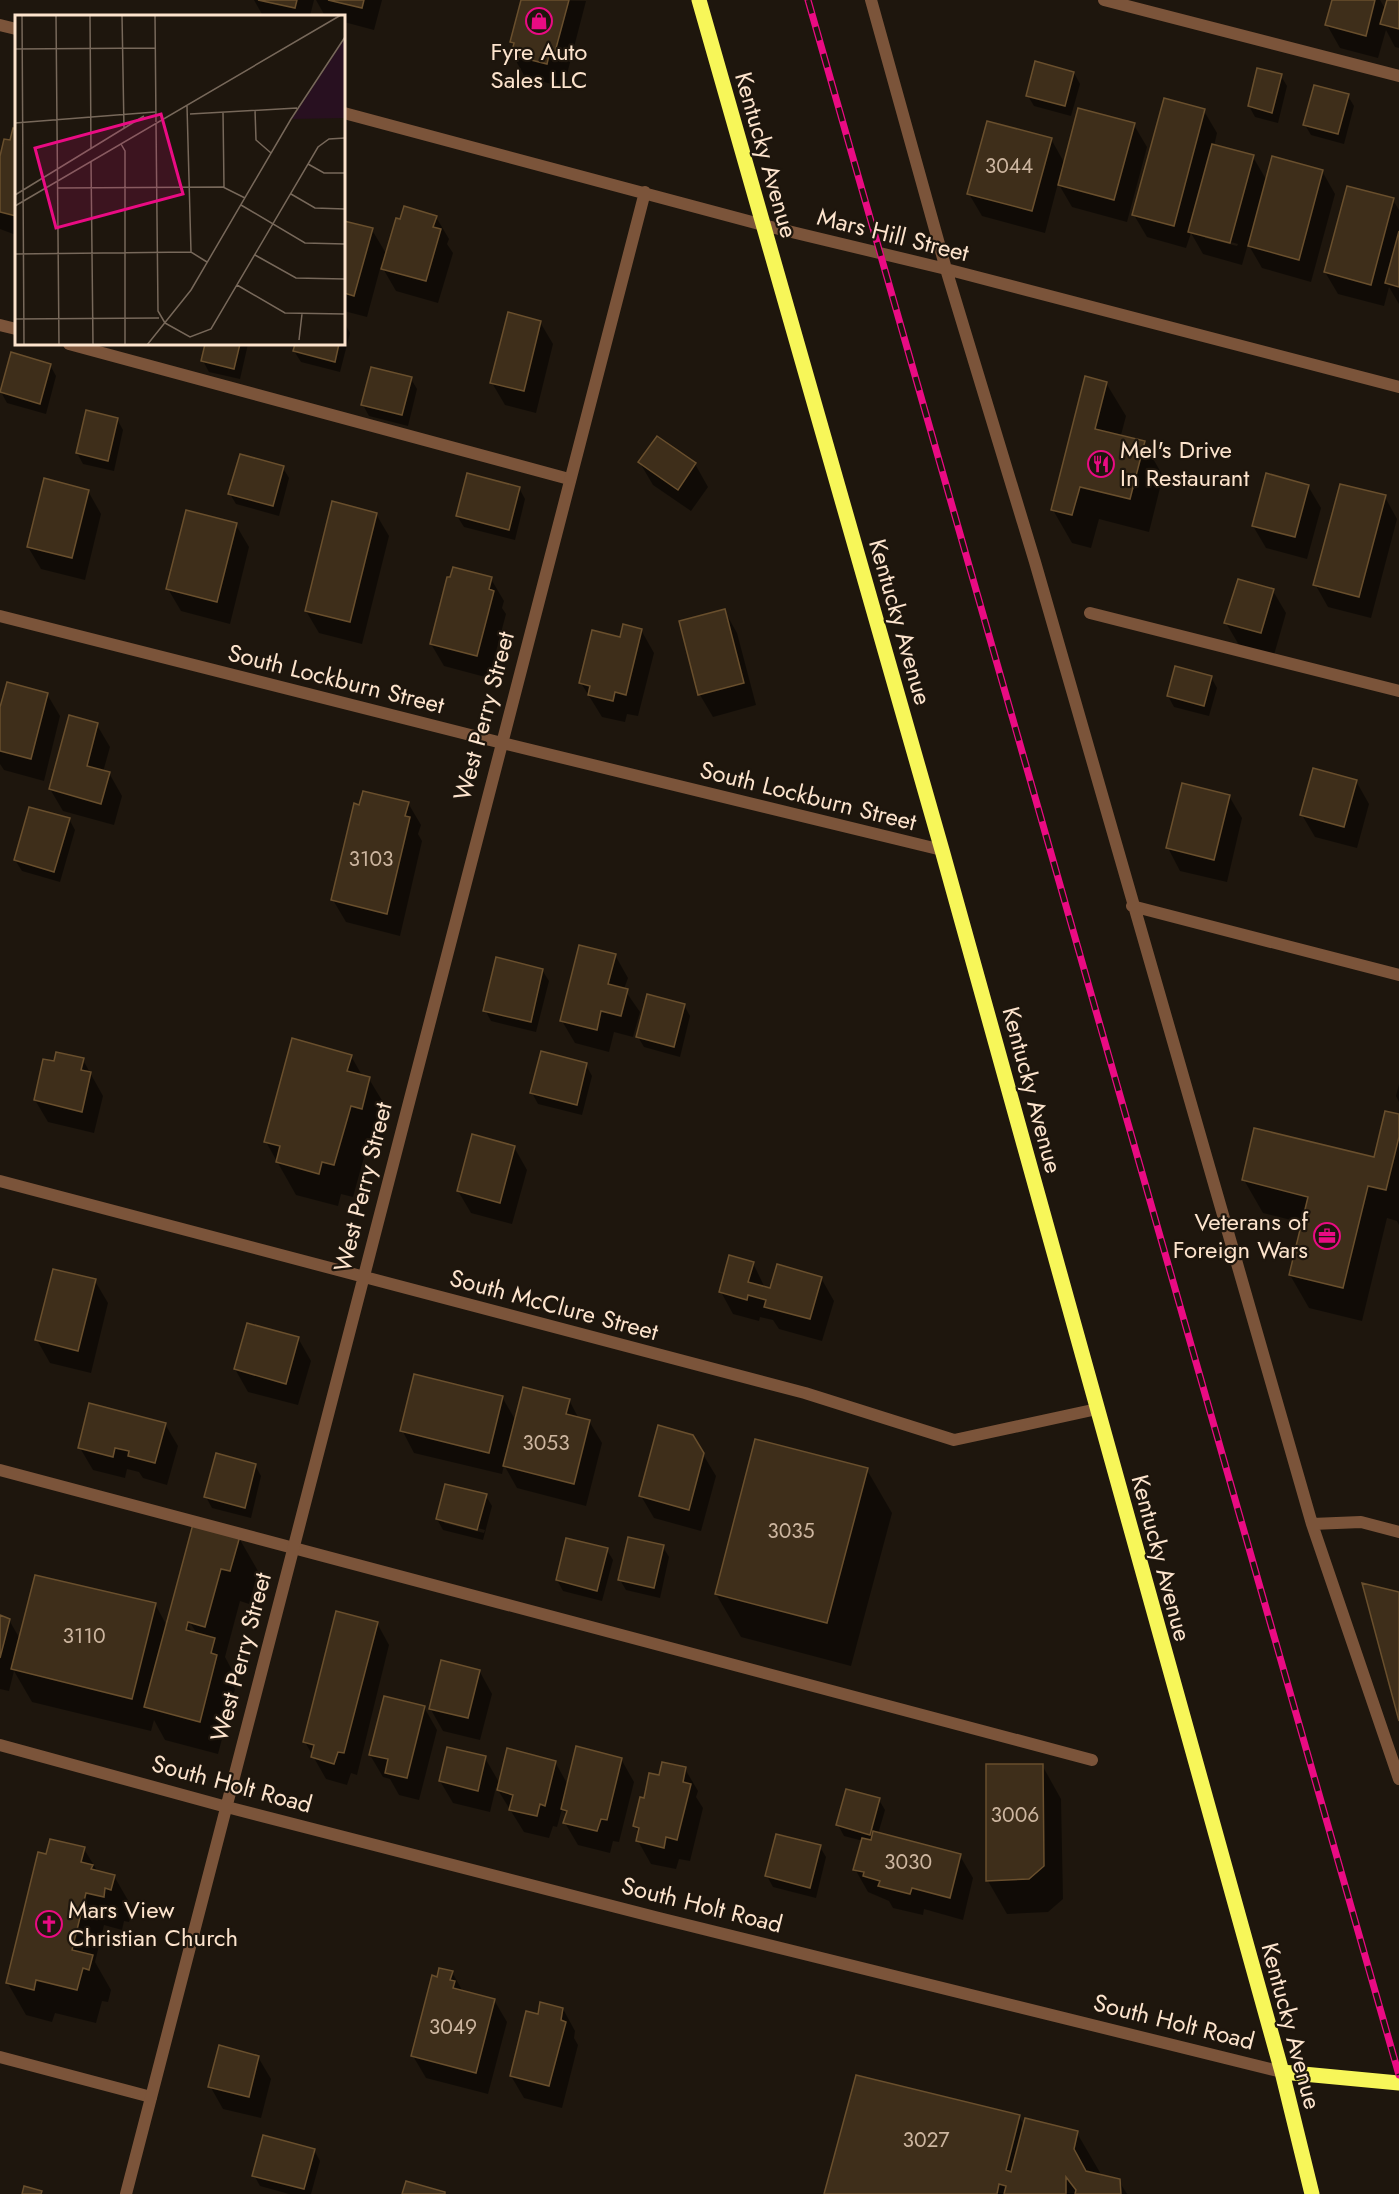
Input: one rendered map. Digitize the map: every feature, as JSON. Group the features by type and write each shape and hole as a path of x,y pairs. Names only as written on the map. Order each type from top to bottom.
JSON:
{"main road":[{"name":"Kentucky Avenue","path":"699,0 942,850 1282,2072 1312,2194"},
{"name":"South Holt Road","path":"1282,2072 1399,2083"}],"street":[{"path":"871,0 946,269 1035,562 1132,906 1312,1524 1399,1779"},
{"path":"1104,0 1399,76"},
{"path":"0,25 15,29"},
{"name":"Mars Hill Street","path":"345,113 763,225 946,269 1399,387"},
{"name":"West Perry Street","path":"126,2194 223,1806 292,1547 498,742 645,192"},
{"path":"0,325 15,329"},
{"path":"73,345 569,479"},
{"path":"1090,613 1399,691"},
{"name":"South Lockburn Street","path":"0,616 498,742 942,850"},
{"path":"1132,906 1399,975"},
{"name":"South McClure Street","path":"0,1181 804,1393 954,1440 1097,1409"},
{"path":"0,1470 1092,1760"},
{"path":"1312,1524 1361,1522 1399,1532"},
{"name":"South Holt Road","path":"0,1745 223,1806 683,1924 1282,2072"},
{"path":"0,2057 151,2097"}],"building":[{"path":"258,0 297,0 295,8"},
{"path":"328,0 364,0 362,8"},
{"name":"Fyre Auto Sales LLC","path":"521,0 569,0 555,52 550,51 547,64 511,55 514,43 510,42"},
{"path":"1332,0 1375,0 1366,36 1325,25"},
{"path":"1387,0 1399,0 1399,29 1380,24"},
{"path":"1035,61 1074,72 1065,106 1026,96"},
{"path":"1257,68 1282,74 1272,113 1248,106"},
{"path":"1314,85 1349,94 1338,134 1303,125"},
{"path":"1164,98 1205,109 1174,226 1132,215"},
{"path":"1078,108 1135,123 1114,200 1058,185"},
{"path":"987,121 1052,138 1032,211 967,194"},
{"path":"13,128 15,129 15,216 0,212 0,156 4,139 10,140"},
{"path":"1212,144 1254,155 1230,243 1188,232"},
{"path":"1272,156 1323,170 1299,260 1248,246"},
{"path":"1347,186 1394,198 1371,285 1324,272"},
{"path":"404,206 437,216 433,227 441,229 426,281 381,269 396,218 400,219"},
{"path":"345,221 373,228 354,296 345,293"},
{"path":"1399,231 1399,287 1385,283"},
{"path":"508,312 541,321 524,391 490,383"},
{"path":"205,345 240,345 234,369 201,361"},
{"path":"295,345 339,345 335,362 293,351"},
{"path":"11,352 51,364 40,404 0,392"},
{"path":"371,367 412,377 402,415 361,405"},
{"name":"Mel's Drive In Restaurant","path":"1085,376 1107,382 1095,429 1145,441 1130,499 1080,487 1072,515 1051,510"},
{"path":"86,410 118,418 108,461 76,453"},
{"path":"657,436 696,463 678,490 638,462"},
{"path":"240,454 284,466 273,506 228,494"},
{"path":"467,473 520,487 509,530 456,516"},
{"path":"1266,473 1309,485 1295,537 1252,526"},
{"path":"44,478 89,490 72,558 27,547"},
{"path":"1340,484 1386,495 1359,597 1313,585"},
{"path":"332,501 377,513 350,622 305,611"},
{"path":"186,510 237,523 217,602 166,589"},
{"path":"453,567 492,577 489,589 494,591 477,656 430,644 447,577 450,577"},
{"path":"1238,579 1274,589 1261,633 1224,623"},
{"path":"725,609 744,683 698,695 679,621"},
{"path":"623,624 642,629 626,695 615,692 613,701 588,695 590,686 579,683 592,630 620,637"},
{"path":"1175,666 1212,676 1204,706 1167,696"},
{"path":"7,682 48,693 31,759 0,751 0,707"},
{"path":"69,715 98,723 87,766 110,772 101,804 49,789"},
{"path":"1313,768 1357,780 1344,827 1300,815"},
{"path":"1182,783 1230,795 1214,860 1166,848"},
{"path":"363,791 409,802 405,816 410,817 387,914 331,900 354,803 359,805"},
{"path":"29,807 70,818 54,872 14,860"},
{"path":"579,945 616,954 608,984 628,989 621,1016 601,1011 597,1030 560,1021"},
{"path":"496,957 543,969 531,1022 483,1011"},
{"path":"647,994 685,1004 674,1047 636,1037"},
{"path":"292,1038 352,1055 347,1071 370,1077 362,1109 351,1106 334,1165 322,1162 319,1174 276,1162 280,1146 264,1142"},
{"path":"541,1051 587,1063 577,1105 530,1093"},
{"path":"56,1052 84,1058 81,1070 91,1072 82,1112 34,1100 43,1059 54,1061"},
{"name":"Veterans of Foreign Wars","path":"1385,1111 1399,1114 1399,1137 1386,1190 1368,1186 1343,1288 1289,1275 1308,1197 1242,1180 1254,1128 1374,1157"},
{"path":"472,1134 515,1146 500,1203 457,1191"},
{"path":"729,1255 754,1262 748,1282 770,1288 777,1264 822,1277 810,1319 764,1307 766,1300 748,1295 747,1300 719,1292"},
{"path":"53,1269 96,1279 78,1351 35,1340"},
{"path":"247,1323 299,1337 286,1384 234,1369"},
{"path":"414,1374 503,1396 489,1453 400,1431"},
{"path":"523,1387 570,1399 566,1414 590,1420 574,1484 503,1466"},
{"path":"89,1403 166,1423 155,1463 128,1456 129,1451 115,1448 113,1457 78,1448"},
{"path":"658,1425 693,1435 704,1453 689,1510 639,1496"},
{"path":"755,1439 868,1468 827,1623 715,1594"},
{"path":"216,1453 256,1464 245,1508 204,1497"},
{"path":"445,1484 487,1494 477,1530 436,1519"},
{"path":"193,1524 240,1536 230,1571 221,1569 205,1627 188,1622 186,1630 215,1638 211,1653 217,1655 200,1722 144,1707"},
{"path":"628,1537 664,1545 654,1588 618,1580"},
{"path":"566,1538 608,1548 597,1591 556,1580"},
{"path":"35,1575 156,1603 132,1699 11,1669"},
{"path":"1362,1583 1399,1592 1399,1721"},
{"path":"336,1611 378,1622 344,1753 338,1752 334,1764 311,1757 314,1745 303,1742"},
{"path":"0,1615 10,1619 0,1658"},
{"path":"441,1660 480,1670 468,1718 429,1709"},
{"path":"384,1696 425,1706 407,1778 385,1773 388,1759 369,1755"},
{"path":"576,1746 622,1758 607,1820 601,1819 597,1831 563,1823 567,1811 561,1809"},
{"path":"447,1747 486,1756 478,1791 439,1781"},
{"path":"507,1748 556,1761 545,1806 540,1804 537,1816 509,1810 513,1795 497,1790"},
{"path":"662,1762 686,1767 683,1782 691,1784 677,1840 666,1837 664,1848 636,1841 639,1828 633,1826 640,1797 644,1798 649,1773 659,1775"},
{"path":"986,1764 1043,1764 1044,1866 1029,1879 986,1881"},
{"path":"846,1789 880,1798 870,1835 836,1825"},
{"path":"873,1831 961,1854 950,1898 912,1888 910,1894 878,1886 880,1881 863,1876 864,1872 853,1870 862,1838 871,1840"},
{"path":"776,1834 821,1845 810,1888 765,1876"},
{"name":"Mars View Christian Church","path":"50,1839 85,1847 81,1862 93,1865 91,1869 115,1875 111,1890 105,1888 104,1897 86,1893 72,1950 93,1955 89,1970 83,1968 77,1990 36,1980 34,1990 6,1983 38,1852 46,1854"},
{"path":"439,1968 453,1971 450,1980 455,1981 453,1988 495,1999 476,2073 411,2056 432,1975 437,1977"},
{"path":"540,2002 563,2008 561,2020 566,2022 549,2086 510,2076 526,2011 538,2014"},
{"path":"219,2045 259,2056 249,2097 208,2087"},
{"path":"856,2075 1020,2115 1006,2170 1011,2172 1025,2118 1078,2131 1074,2149 1086,2171 1120,2179 1121,2194 1075,2194 1076,2190 1066,2177 1066,2194 1004,2194 1006,2186 999,2184 997,2194 824,2194"},
{"path":"263,2135 315,2149 304,2189 252,2176"},
{"path":"406,2181 445,2192 445,2194 402,2194"},
{"path":"24,2186 42,2191 41,2194 22,2194"}],"railway":[{"path":"808,0 1399,2075"}],"place":[{"name":"Fyre Auto Sales LLC","path":"539,21"},
{"name":"Mel's Drive In Restaurant","path":"1101,464"},
{"name":"Veterans of Foreign Wars","path":"1327,1236"},
{"name":"Mars View Christian Church","path":"49,1924"}]}
